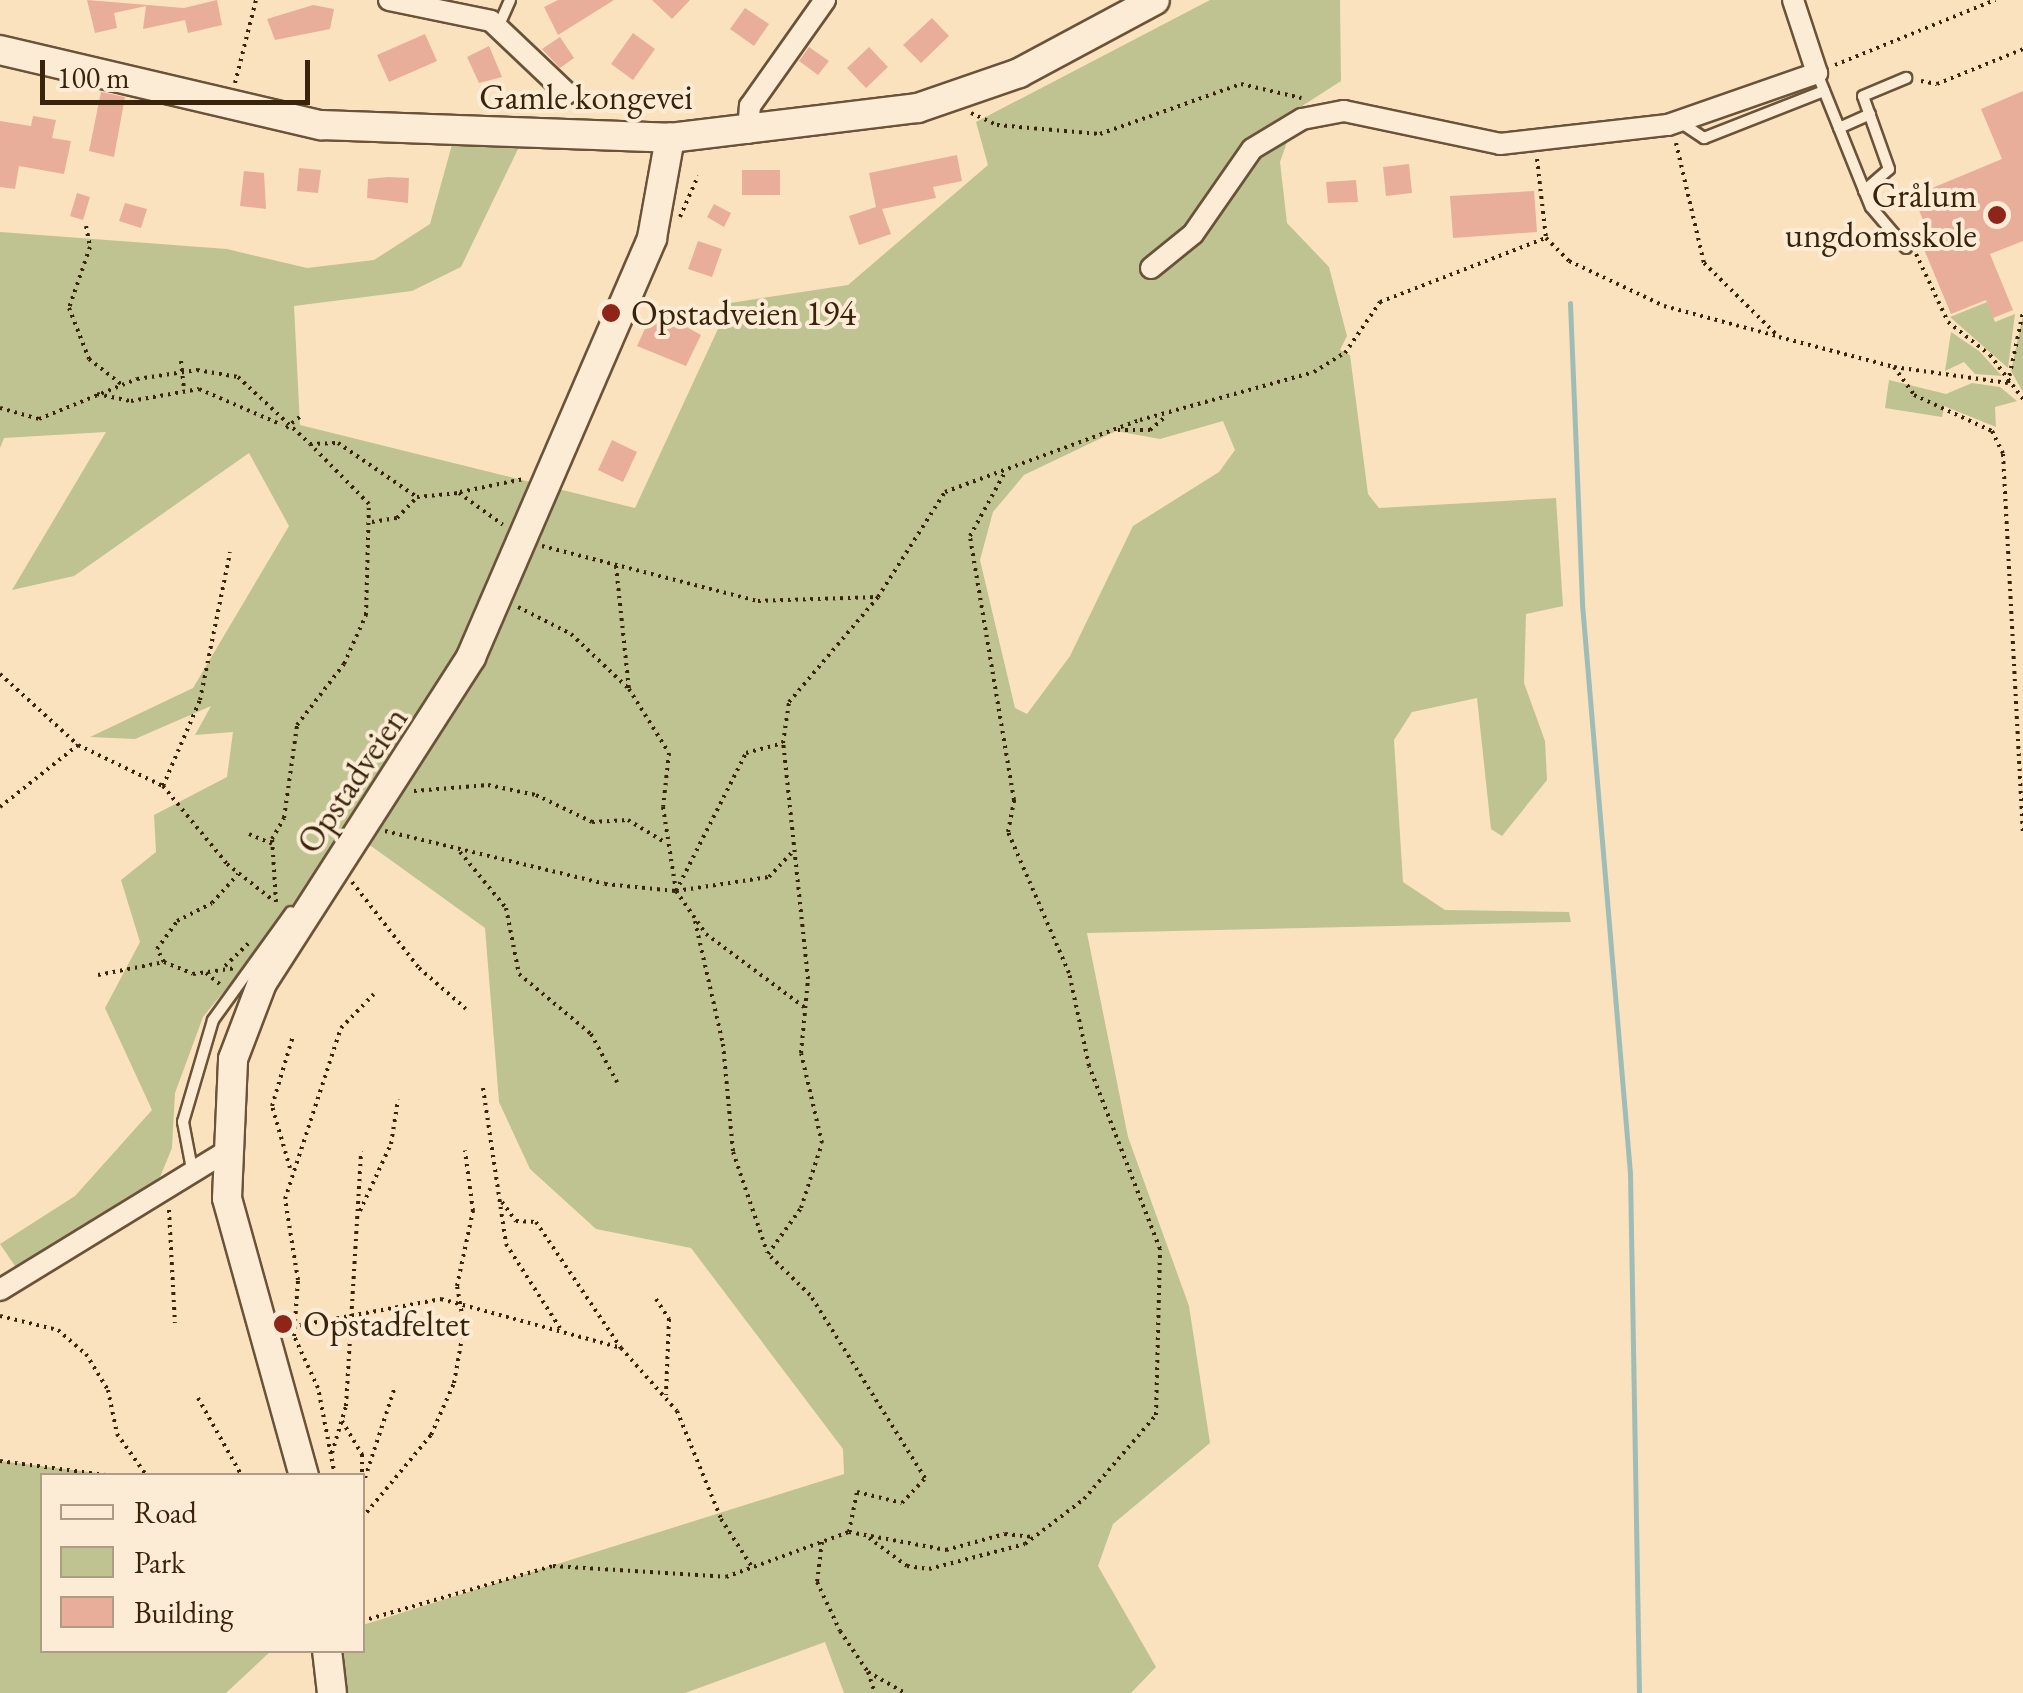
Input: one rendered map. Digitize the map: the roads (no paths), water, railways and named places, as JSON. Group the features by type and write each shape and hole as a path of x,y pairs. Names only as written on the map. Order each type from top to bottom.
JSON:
{"street":[{"path":"389,0 499,26 568,93"},
{"path":"748,133 750,106 825,0"},
{"name":"Gamle kongevei","path":"0,50 229,106 412,132 670,138 873,119 963,94 1155,0"},
{"path":"1151,268 1193,234 1272,132 1344,111 1534,144 1674,123 1820,82 1793,0"},
{"name":"Opstadveien","path":"303,1473 222,1154 246,1018 378,830 454,691 524,547 544,482 659,218 670,138"},
{"path":"0,1290 222,1154"},
{"path":"327,1653 332,1693"}],"lane":[{"path":"499,26 510,0"},
{"path":"1864,191 1890,169 1863,96 1906,78"},
{"path":"1820,82 1864,191 1906,248"},
{"path":"1839,128 1870,114"},
{"path":"192,1170 182,1138 187,1095 230,995 291,912"}],"waterway":[{"path":"1570,303 1582,604 1630,1173 1639,1693"}],"place":[{"name":"Grålum ungdomsskole","path":"1997,215"},
{"name":"Opstadveien 194","path":"611,313"},
{"name":"Opstadfeltet","path":"283,1324"}]}
